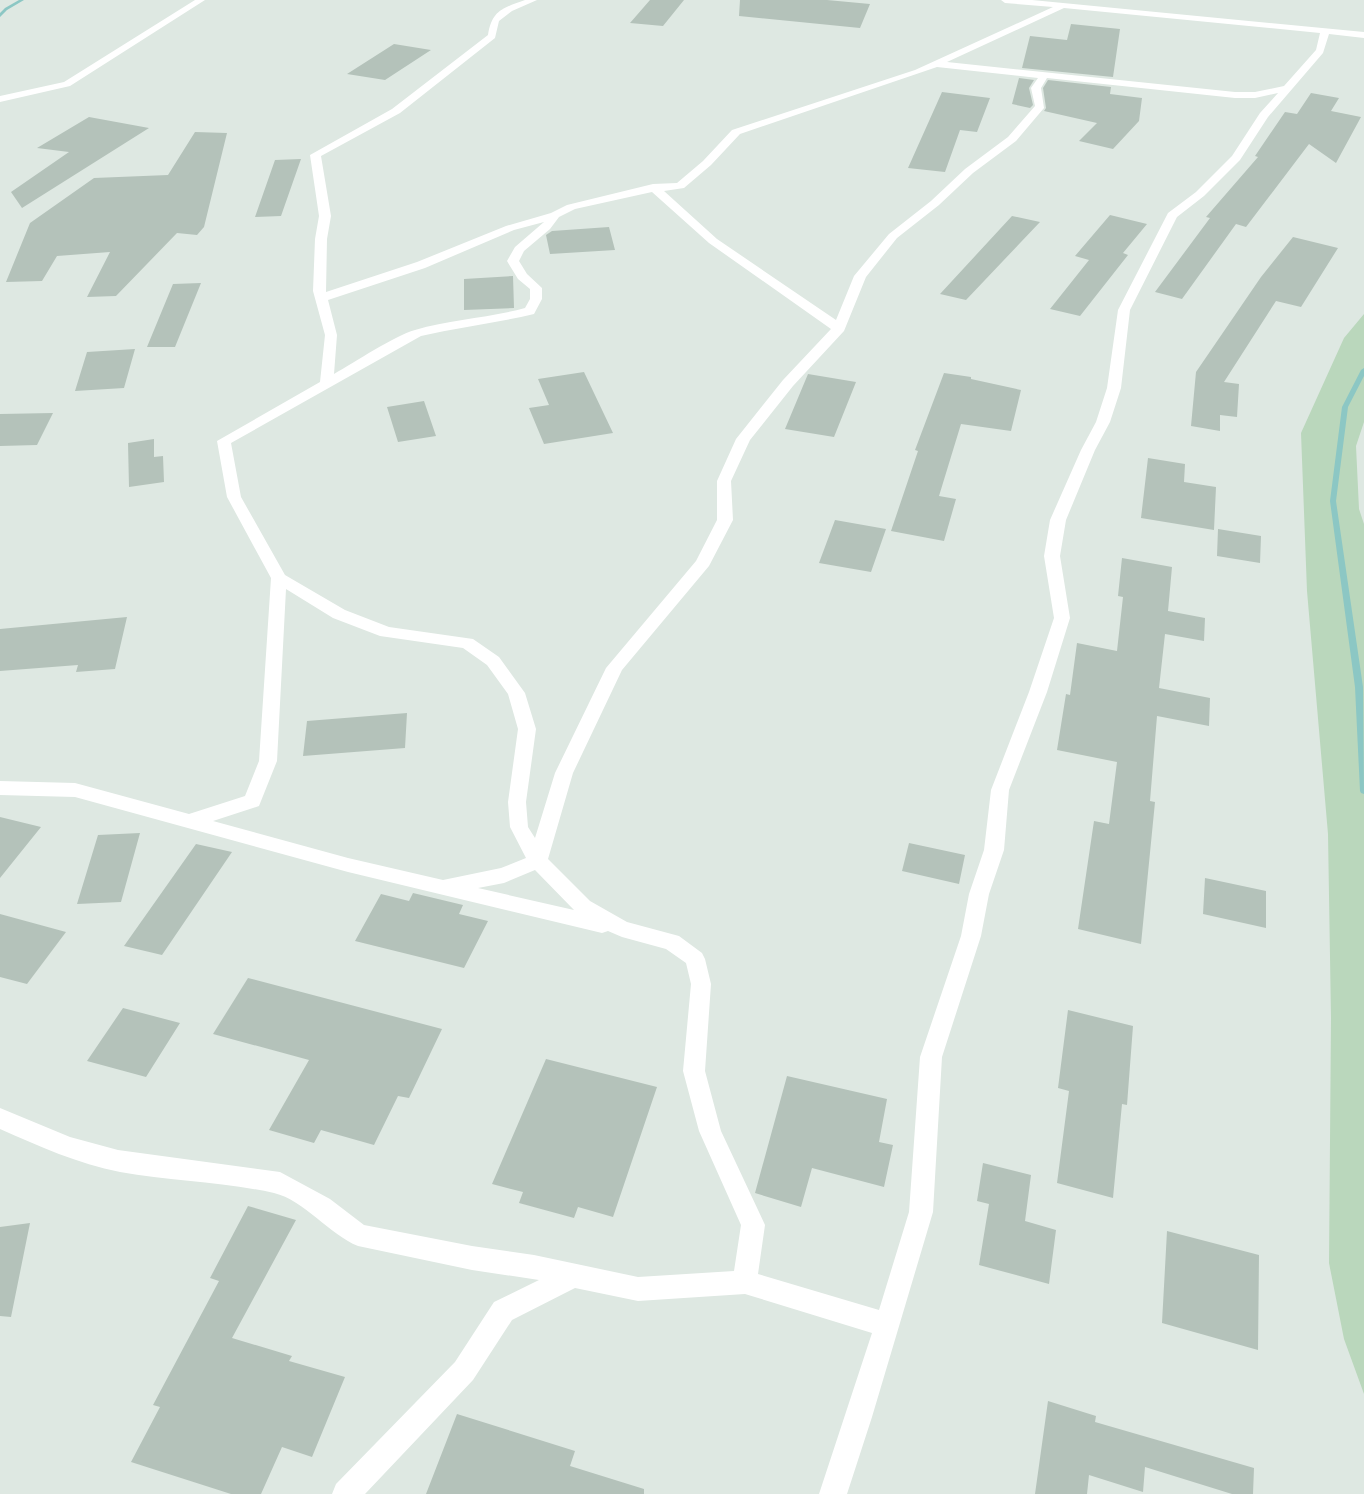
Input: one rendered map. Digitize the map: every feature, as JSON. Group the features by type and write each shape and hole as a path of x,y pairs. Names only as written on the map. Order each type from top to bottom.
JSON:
{"street":[{"path":"0,99 67,84 201,0"},
{"path":"326,385 331,335 321,298 321,238 325,216 315,155 396,111 492,36 495,20 508,9 533,0"},
{"path":"1005,0 1364,35"},
{"path":"321,298 421,265 510,228 555,215 571,207 652,187 680,186 707,163 736,132 918,72 1061,7"},
{"path":"833,1494 921,1212 931,1058 968,946 979,894 994,849 1000,790 1038,692 1062,618 1052,556 1058,520 1102,422 1114,388 1124,310 1172,215 1200,194 1236,158 1258,124 1320,51 1325,32"},
{"path":"934,64 1235,95 1255,95 1287,88"},
{"path":"538,861 564,773 615,668 703,563 725,520 724,481 743,439 788,383 838,328 860,276 893,236 935,203 969,171 1012,139 1040,106 1036,88 1044,75"},
{"path":"652,187 713,241 838,328"},
{"path":"555,215 546,227 519,249 513,261 522,276 536,288 536,299 530,311 490,321 455,324 417,333 224,441 234,497 279,578 339,614 386,632 467,644 493,661 516,693 527,729 517,802 519,827 538,861 583,907 622,929"},
{"path":"190,821 252,801 268,761 279,578"},
{"path":"0,788 75,790 348,865 672,942 695,959 701,984 693,1071 710,1131 753,1225 745,1282"},
{"path":"444,887 504,875 538,861"},
{"path":"0,1118 67,1147 118,1161 280,1183 322,1207 358,1235 472,1258 575,1275 638,1289 745,1282 887,1325"},
{"path":"346,1494 464,1371 503,1311 575,1275"}],"green space":[{"path":"1364,314 1364,422 1356,446 1359,509 1364,524 1364,1394 1344,1339 1329,1263 1331,1018 1328,834 1307,591 1301,433 1344,338"}],"building":[{"path":"650,0 684,0 663,26 630,23"},
{"path":"740,0 827,0 870,4 860,28 739,16"},
{"path":"1071,24 1120,29 1113,77 1022,68 1030,36 1067,40"},
{"path":"394,44 431,50 385,80 347,74"},
{"path":"1019,78 1034,80 1029,88 1033,105 1030,108 1012,104"},
{"path":"1048,80 1111,87 1110,94 1142,98 1139,121 1113,149 1079,141 1097,123 1044,111 1046,108 1043,88"},
{"path":"942,92 990,98 977,132 960,130 945,172 908,168"},
{"path":"1311,93 1339,98 1331,111 1361,117 1336,163 1309,144 1246,227 1236,224 1182,299 1155,292 1210,218 1206,217 1258,157 1255,156 1285,112 1297,114"},
{"path":"89,117 149,128 22,208 11,192 69,152 37,148"},
{"path":"195,132 227,133 204,227 197,235 177,233 116,296 87,297 110,252 57,256 42,281 6,282 30,223 94,178 168,175"},
{"path":"301,159 281,216 255,217 275,160"},
{"path":"1110,215 1147,224 1123,253 1128,255 1080,316 1050,309 1089,260 1075,256"},
{"path":"1012,216 1040,222 966,300 940,294"},
{"path":"609,227 615,250 550,254 546,235 552,231"},
{"path":"1293,237 1338,248 1301,307 1276,301 1224,382 1239,384 1237,417 1220,415 1220,431 1191,426 1196,372 1261,277"},
{"path":"513,276 514,308 464,310 464,279"},
{"path":"201,283 175,347 147,347 173,284"},
{"path":"135,349 124,388 75,391 87,352"},
{"path":"584,372 613,433 544,444 529,408 549,405 538,379"},
{"path":"944,373 971,377 971,379 1021,390 1011,431 961,424 939,496 956,499 944,541 891,531 918,451 915,450"},
{"path":"808,374 856,382 834,437 785,429"},
{"path":"424,401 436,436 398,442 387,407"},
{"path":"53,413 37,445 0,446 0,414"},
{"path":"154,439 154,457 163,456 164,482 129,487 128,443"},
{"path":"1148,458 1185,464 1184,482 1216,487 1214,530 1141,518"},
{"path":"835,520 886,529 871,572 819,563"},
{"path":"1218,529 1261,536 1260,563 1217,556"},
{"path":"1122,558 1172,567 1168,611 1205,618 1204,641 1165,634 1159,688 1210,698 1209,726 1157,716 1150,801 1155,802 1141,944 1078,929 1094,821 1109,824 1117,762 1057,750 1066,694 1070,695 1077,643 1117,651 1123,597 1118,596"},
{"path":"127,617 115,669 76,672 78,665 0,671 0,629"},
{"path":"407,713 405,748 303,756 307,721"},
{"path":"0,817 41,827 0,878"},
{"path":"140,833 121,902 77,904 98,835"},
{"path":"909,843 965,855 959,884 902,871"},
{"path":"196,844 232,852 162,955 124,946"},
{"path":"1205,878 1266,891 1266,928 1203,914"},
{"path":"413,893 463,905 459,914 488,921 464,968 355,941 381,894 409,901"},
{"path":"0,914 66,932 27,984 0,977"},
{"path":"248,978 442,1029 409,1098 398,1096 374,1145 321,1130 314,1143 269,1130 309,1060 213,1034"},
{"path":"123,1008 180,1023 146,1077 87,1061"},
{"path":"1068,1010 1133,1026 1127,1105 1122,1104 1113,1198 1057,1183 1069,1091 1058,1088"},
{"path":"546,1059 657,1087 613,1217 578,1207 574,1218 519,1203 523,1192 492,1184"},
{"path":"787,1076 887,1099 879,1142 893,1145 884,1187 812,1168 801,1207 755,1193"},
{"path":"983,1163 1031,1175 1025,1221 1056,1230 1049,1284 979,1265 989,1204 977,1201"},
{"path":"248,1206 296,1220 232,1338 292,1356 289,1361 345,1377 312,1457 282,1447 261,1494 231,1494 131,1462 160,1407 153,1405 219,1281 210,1278"},
{"path":"30,1223 11,1317 0,1316 0,1227"},
{"path":"1167,1231 1259,1255 1258,1350 1162,1323"},
{"path":"1048,1401 1096,1416 1095,1422 1254,1468 1253,1494 1232,1494 1145,1467 1143,1492 1089,1475 1087,1494 1035,1494"},
{"path":"457,1414 575,1451 570,1466 644,1489 644,1494 426,1494"}],"waterway":[{"path":"0,16 6,9 22,0"},
{"path":"1364,370 1345,407 1333,501 1359,687 1364,791"}]}
